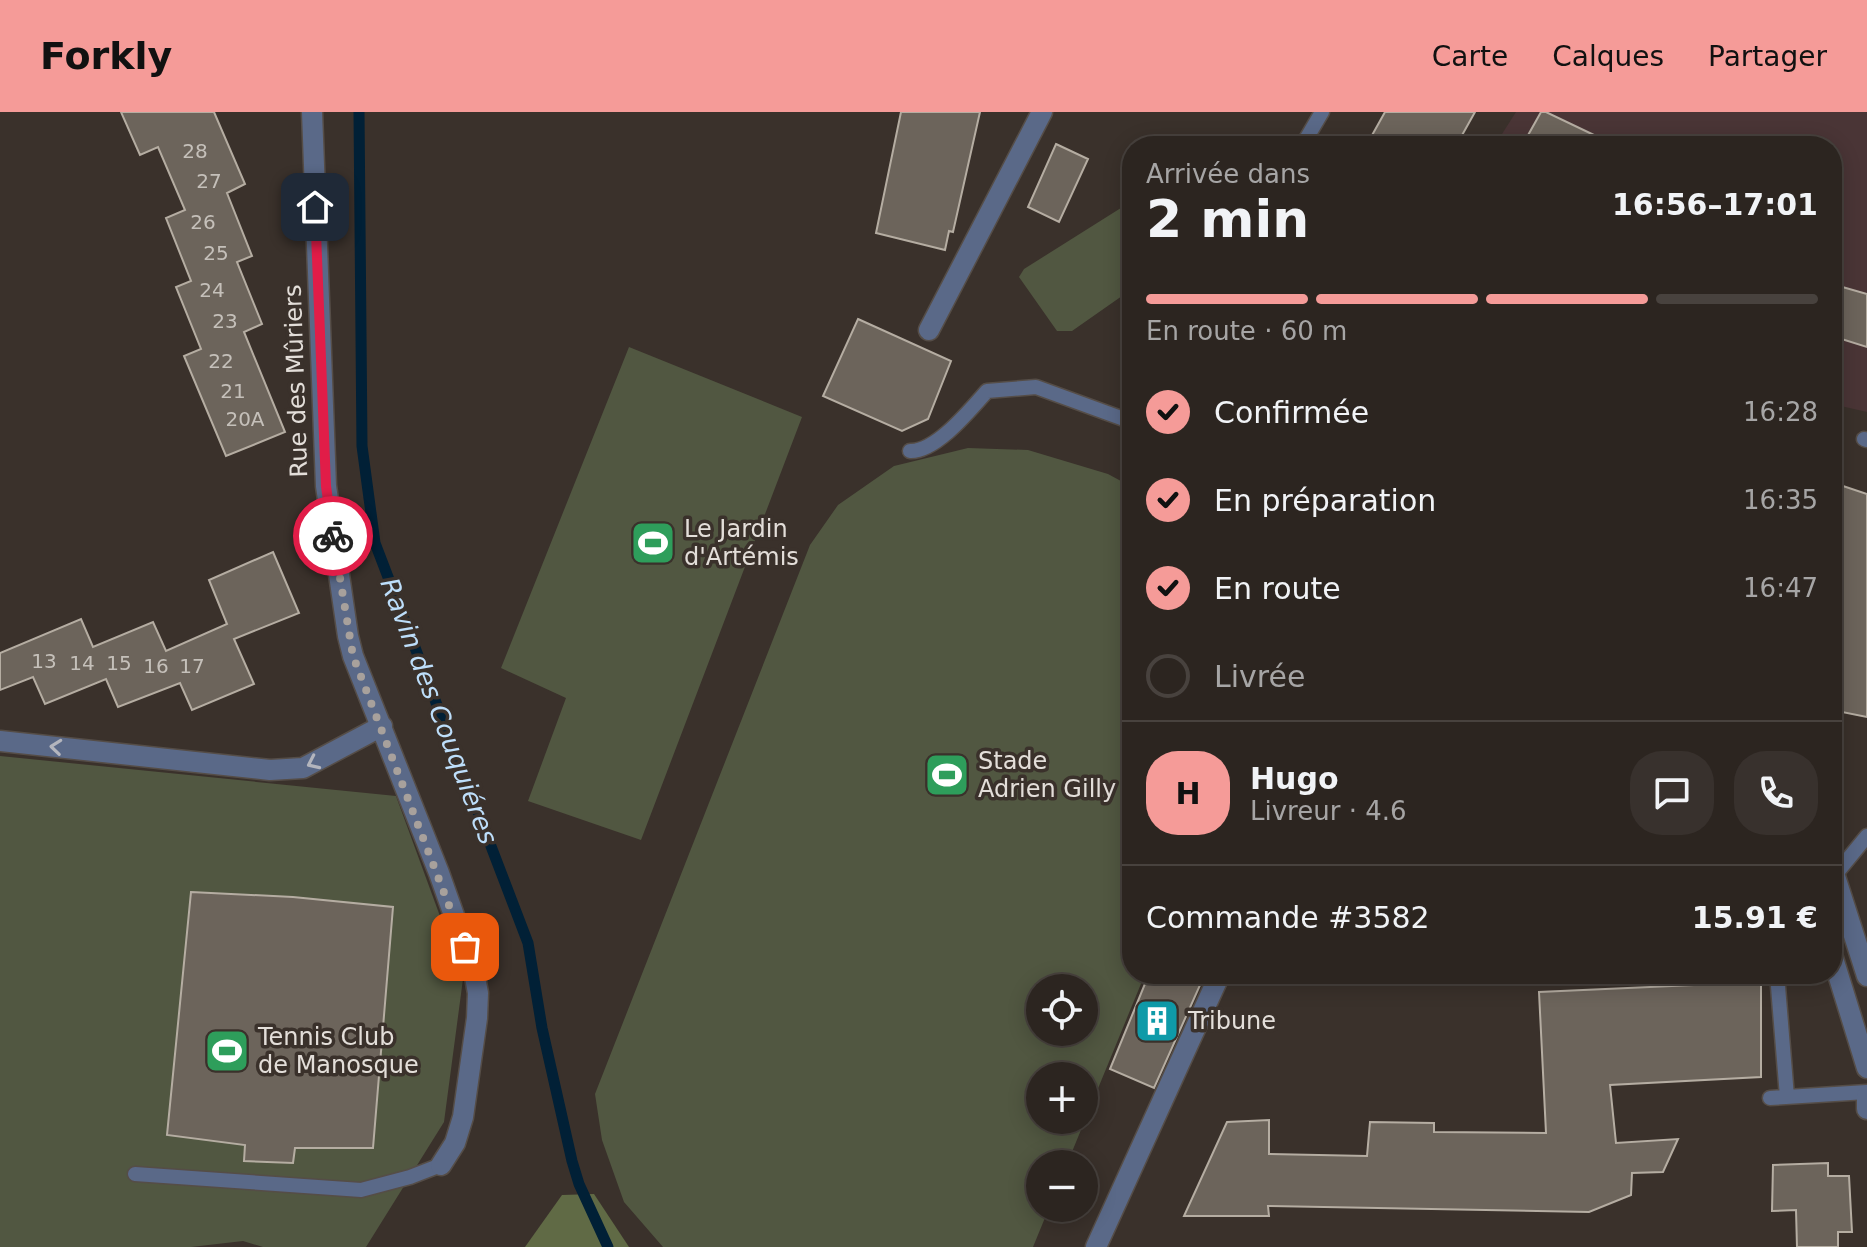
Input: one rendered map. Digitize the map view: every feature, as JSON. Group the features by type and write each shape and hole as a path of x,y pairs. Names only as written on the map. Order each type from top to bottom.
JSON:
{"street":[{"name":"Rue des Mûriers","path":"312,112 326,486 348,636 353,656 439,873 474,972 478,993 463,1117 455,1143 441,1165"},
{"path":"929,330 1042,112"},
{"path":"0,741 292,770 314,763 382,726"},
{"path":"1842,899 1867,976"},
{"path":"1096,1247 1215,984"},
{"path":"1841,984 1867,1068"},
{"path":"1867,1094 1867,1109"}],"lane":[{"path":"1308,136 1322,112"},
{"path":"910,451 918,452 955,427 987,391 1036,387 1122,418"},
{"path":"1842,862 1867,836"},
{"path":"1778,984 1787,1097"},
{"path":"1770,1098 1867,1094"},
{"path":"135,1174 361,1190 441,1165"}],"shaded area":[{"path":"1516,112 1867,112 1867,412 1842,406 1842,136 1501,136"}],"green space":[{"path":"1122,207 1122,296 1072,331 1057,331 1019,277 1024,269"},
{"name":"Le Jardin d'Artémis","path":"629,347 802,417 641,840 528,801 566,698 501,668"},
{"name":"Stade Adrien Gilly","path":"968,448 1028,450 1108,474 1122,482 1122,984 1141,984 1098,1088 1098,1062 1026,1062 1026,1134 1079,1134 1073,1150 1026,1150 1026,1222 1043,1222 1033,1247 663,1247 624,1202 602,1140 595,1094 810,545 838,505 894,466"},
{"name":"Tennis Club de Manosque","path":"0,756 396,796 463,979 444,1122 366,1247 263,1247 243,1241 191,1247 0,1247"},
{"path":"594,1194 629,1247 525,1247 562,1195"}],"building":[{"path":"121,112 214,112 245,184 227,193 252,256 237,262 262,324 244,332 285,432 226,456 184,356 201,349 176,287 191,281 166,218 185,210 158,147 140,155"},
{"path":"901,112 980,112 953,232 949,231 945,250 876,233"},
{"path":"1385,112 1475,112 1462,136 1372,136"},
{"path":"1541,112 1546,112 1596,136 1528,136"},
{"path":"1056,144 1088,159 1059,222 1028,207"},
{"path":"1842,287 1867,294 1867,347 1842,339"},
{"path":"858,319 951,361 928,419 902,431 823,396"},
{"path":"1842,486 1867,494 1867,717 1842,712"},
{"path":"273,552 299,613 234,639 254,684 192,710 180,683 118,707 106,679 45,704 33,677 0,690 0,653 81,619 93,647 153,622 166,651 227,624 209,580"},
{"path":"191,892 293,897 393,907 373,1148 295,1148 293,1163 244,1161 245,1145 167,1135"},
{"name":"Tribune","path":"1145,984 1201,984 1154,1088 1110,1069"},
{"path":"1761,984 1761,1077 1610,1085 1616,1143 1678,1139 1663,1172 1632,1173 1631,1195 1589,1212 1268,1206 1269,1216 1184,1216 1227,1122 1269,1120 1269,1154 1367,1156 1370,1122 1434,1123 1434,1132 1546,1133 1539,992"},
{"path":"1828,1163 1828,1176 1849,1176 1852,1232 1838,1232 1838,1247 1797,1247 1796,1210 1772,1211 1773,1165"}],"waterway":[{"name":"Ravin des Couquiéres","path":"359,112 362,446 375,543 528,943 542,1028 572,1161 579,1184 608,1247"}],"way so far":[{"path":"333,536 353,656 465,947"}],"place":[{"name":"Le Jardin d'Artémis","path":"653,543"},
{"name":"Stade Adrien Gilly","path":"947,775"},
{"name":"Tribune","path":"1157,1021"},
{"name":"Tennis Club de Manosque","path":"227,1051"}],"route":[{"path":"315,207 326,486 333,536"}]}
